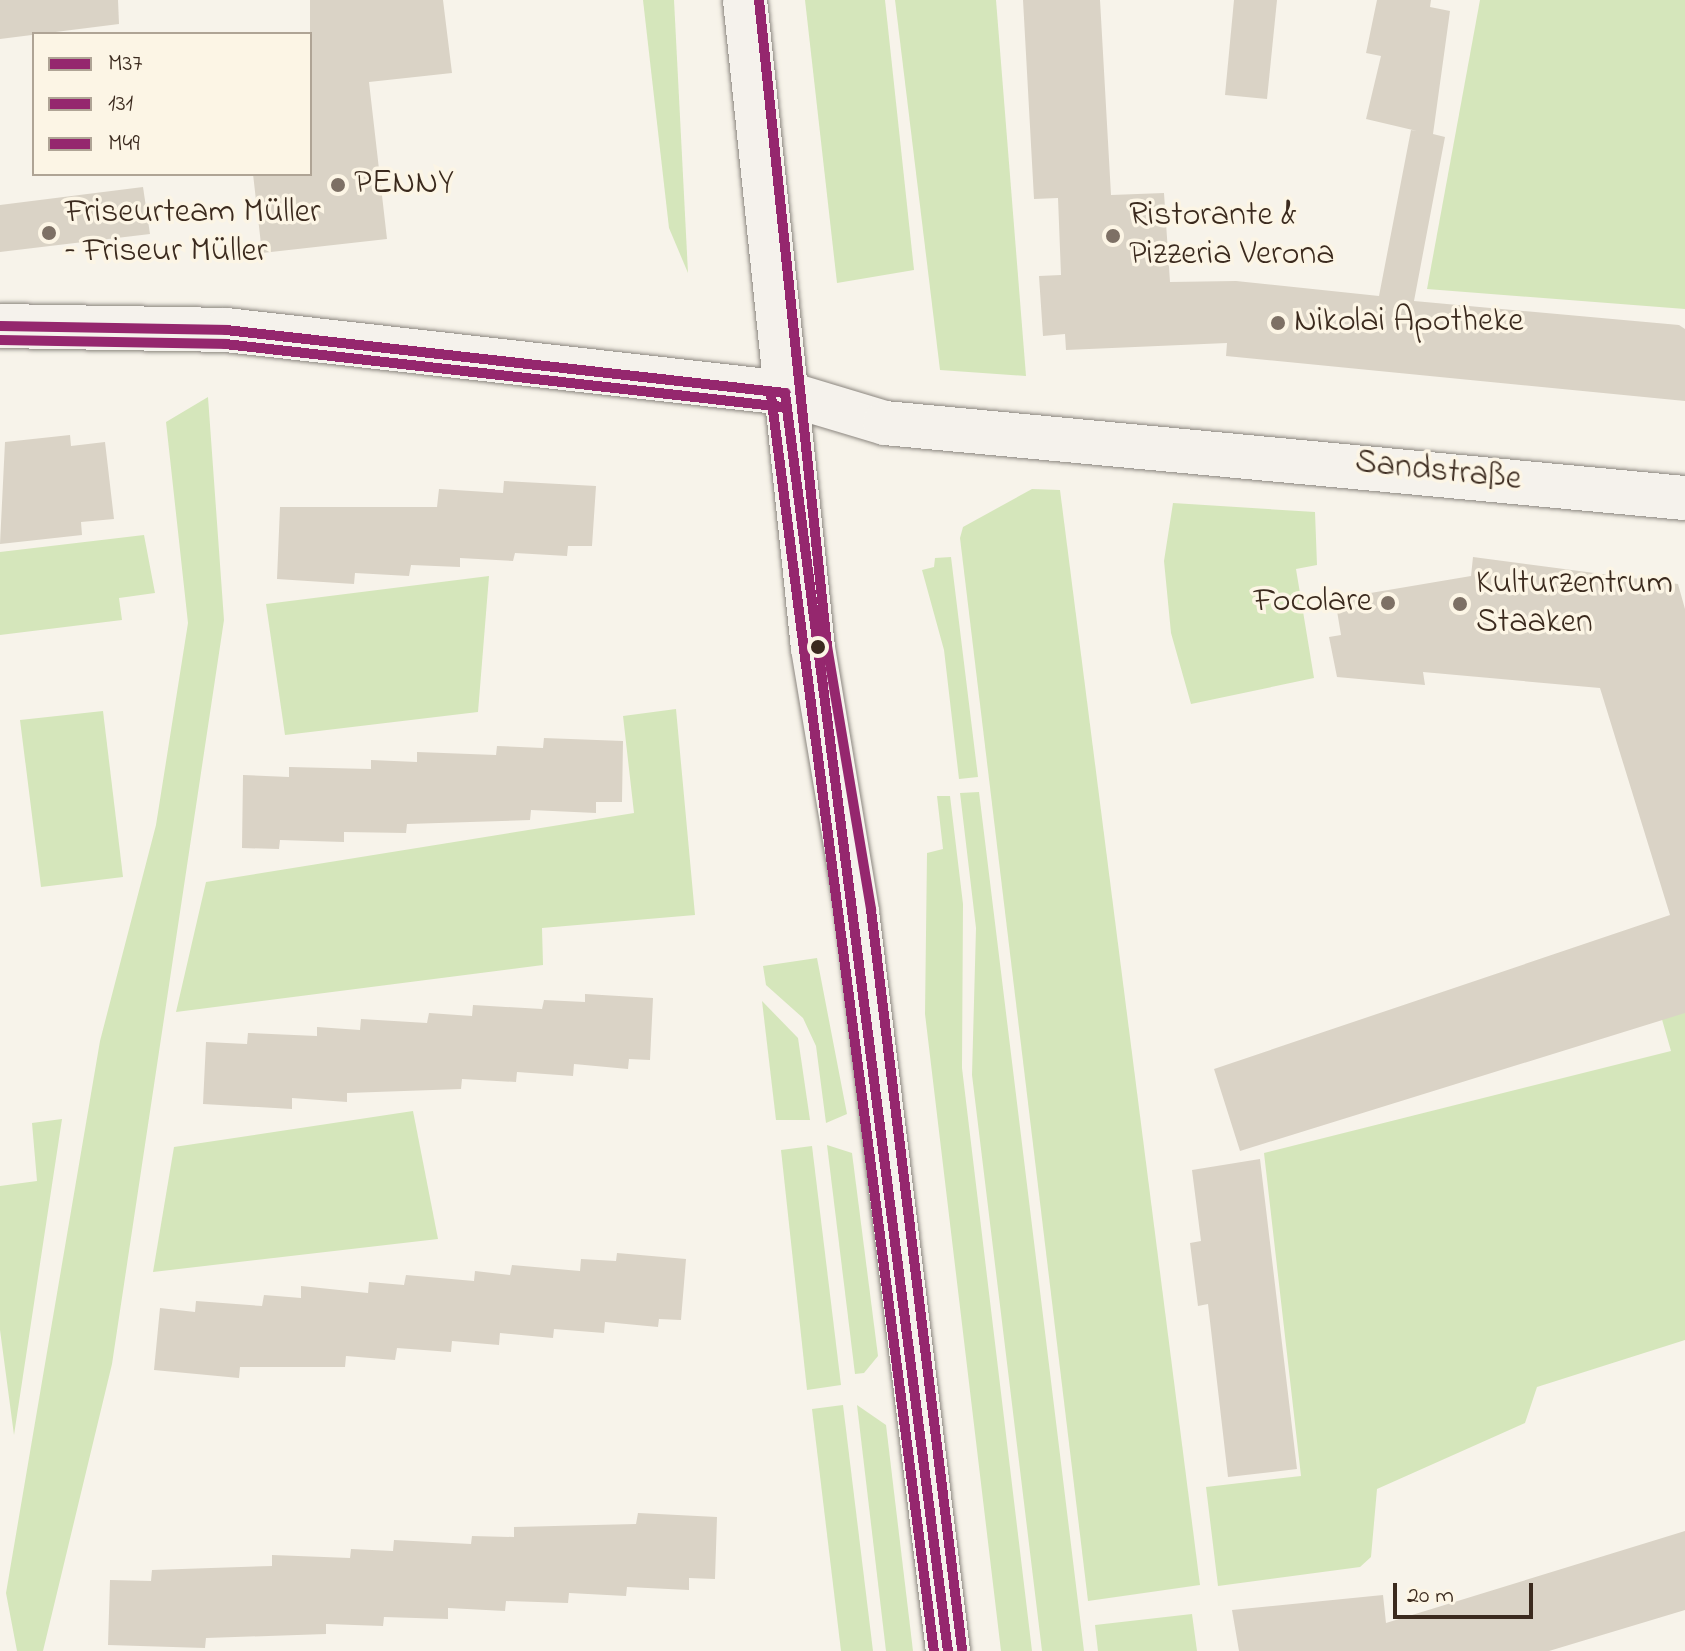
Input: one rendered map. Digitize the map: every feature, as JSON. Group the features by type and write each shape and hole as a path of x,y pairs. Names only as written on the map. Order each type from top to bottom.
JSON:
{"street":[{"path":"745,0 785,393 948,1651"},
{"name":"Sandstraße","path":"0,326 226,330 785,393 885,423 1685,498"}],"green space":[{"path":"643,0 674,0 688,273 669,228"},
{"path":"805,0 885,0 914,270 837,283"},
{"path":"895,0 996,0 1026,376 940,370"},
{"path":"1480,0 1685,0 1685,309 1427,289"},
{"path":"208,397 224,620 112,1364 43,1651 17,1651 6,1593 100,1041 156,825 188,623 166,422"},
{"path":"1032,489 1060,490 1200,1585 1088,1601 960,538 963,527"},
{"path":"1173,503 1315,512 1317,565 1296,569 1314,678 1191,704 1171,633 1164,561"},
{"path":"144,535 155,593 119,598 122,620 0,635 0,552"},
{"path":"951,557 978,777 959,779 944,650 922,570 934,567 935,558"},
{"path":"489,576 478,712 285,735 266,604"},
{"path":"676,709 695,915 542,928 543,965 176,1012 206,882 634,813 623,716"},
{"path":"103,711 123,877 41,887 20,720"},
{"path":"979,792 1084,1651 1042,1651 972,1075 976,928 960,793"},
{"path":"937,796 950,796 963,904 962,1068 1032,1651 1001,1651 925,1014 927,853 943,849"},
{"path":"817,958 847,1114 826,1123 816,1046 803,1018 766,985 763,966"},
{"path":"1685,986 1685,1340 1537,1387 1525,1423 1377,1489 1371,1557 1360,1567 1218,1586 1206,1487 1301,1476 1264,1153 1671,1051 1655,995"},
{"path":"762,1001 798,1038 810,1120 776,1120"},
{"path":"413,1111 438,1239 153,1272 174,1147"},
{"path":"62,1119 14,1435 0,1330 0,1186 37,1181 32,1123"},
{"path":"827,1145 852,1153 878,1356 864,1373 855,1374"},
{"path":"812,1146 841,1385 807,1390 781,1150"},
{"path":"843,1405 873,1651 841,1651 812,1409"},
{"path":"857,1405 886,1425 913,1651 886,1651"},
{"path":"1192,1614 1197,1651 1098,1651 1095,1625"}],"building":[{"path":"0,0 118,0 119,24 32,32 32,35 0,39"},
{"path":"310,0 443,0 452,73 369,82 387,239 262,253 253,176 312,176"},
{"path":"1023,0 1100,0 1111,195 1164,193 1170,282 1236,281 1379,296 1411,130 1417,131 1366,119 1381,56 1366,53 1377,0 1431,0 1430,7 1450,11 1433,134 1445,137 1414,301 1679,325 1685,329 1685,401 1226,356 1227,343 1066,350 1065,334 1043,336 1039,276 1061,275 1058,198 1034,199"},
{"path":"1234,0 1277,0 1267,99 1225,95"},
{"path":"143,187 150,234 0,252 0,205"},
{"path":"70,435 71,446 105,442 114,519 81,522 82,535 0,544 5,442"},
{"path":"504,481 596,486 592,546 568,546 567,556 515,553 513,561 460,558 460,567 411,565 409,576 355,573 354,584 277,579 280,507 437,507 439,489 503,493"},
{"path":"1473,557 1678,584 1685,609 1685,1013 1240,1151 1214,1069 1670,915 1600,688 1423,672 1425,685 1337,677 1329,637 1341,635 1335,599 1471,576"},
{"path":"544,738 623,741 622,802 596,802 596,813 531,810 530,820 407,824 406,833 344,832 344,842 280,840 279,849 242,848 243,775 289,777 289,767 371,769 371,760 417,762 417,752 496,755 497,746 543,748"},
{"path":"585,994 653,998 650,1060 629,1059 628,1069 574,1064 573,1076 517,1072 516,1082 462,1079 461,1089 347,1093 347,1102 292,1098 292,1109 203,1104 206,1042 247,1044 248,1033 317,1036 317,1027 360,1030 361,1019 427,1023 429,1013 472,1016 473,1005 542,1009 544,1000 585,1002"},
{"path":"1260,1159 1297,1469 1228,1477 1208,1304 1198,1306 1190,1243 1201,1241 1192,1170"},
{"path":"617,1253 686,1259 681,1320 659,1319 658,1327 605,1322 604,1333 554,1329 553,1338 500,1333 499,1345 452,1341 451,1352 397,1348 395,1360 346,1356 345,1367 240,1367 239,1378 154,1370 160,1308 195,1312 196,1301 262,1306 264,1295 301,1298 301,1286 368,1293 369,1282 404,1285 406,1275 474,1281 475,1271 510,1275 512,1265 580,1271 581,1259 616,1261"},
{"path":"638,1513 717,1517 715,1579 689,1578 689,1590 627,1587 626,1596 569,1593 568,1603 506,1601 505,1611 448,1608 448,1619 384,1617 383,1626 326,1624 326,1634 206,1638 205,1648 108,1645 110,1580 151,1581 152,1570 272,1566 272,1555 350,1558 351,1549 393,1551 394,1540 471,1544 472,1536 514,1537 514,1527 636,1524"},
{"path":"1685,1531 1685,1610 1549,1651 1239,1651 1232,1610 1383,1595 1386,1623"}],"transit line":[{"name":"M49","path":"759,0 827,646 871,910 962,1649"},
{"name":"M37","path":"0,326 226,330 785,393"},
{"name":"131","path":"0,340 225,344 783,407"},
{"name":"M37","path":"785,393 948,1651"},
{"name":"131","path":"771,395 934,1651"}],"place":[{"name":"PENNY","path":"338,185"},
{"name":"Friseurteam Müller – Friseur Müller","path":"49,233"},
{"name":"Ristorante & Pizzeria Verona","path":"1113,236"},
{"name":"Nikolai Apotheke","path":"1278,323"},
{"name":"Focolare","path":"1388,603"},
{"name":"Kulturzentrum Staaken","path":"1460,604"}]}
